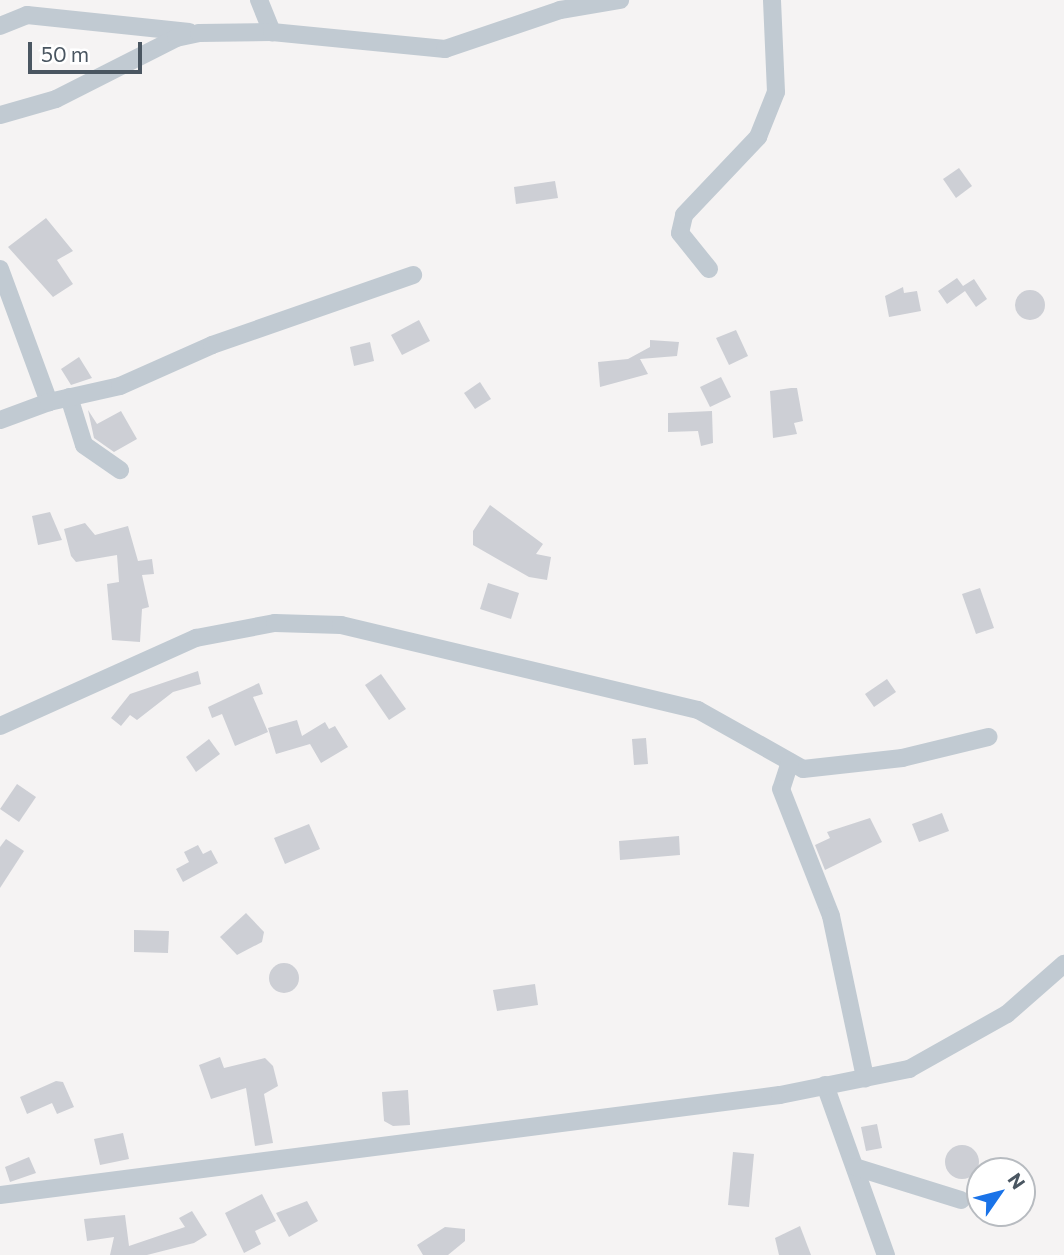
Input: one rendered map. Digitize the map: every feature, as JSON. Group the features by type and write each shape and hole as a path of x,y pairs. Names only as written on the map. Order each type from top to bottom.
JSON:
{"street":[{"path":"259,0 272,32"},
{"path":"0,26 27,15 199,33 272,32 445,50 559,10 620,0"},
{"path":"709,269 680,233 684,215 758,137 776,93 772,0"},
{"path":"0,115 57,99 176,38 199,33"},
{"path":"0,269 49,402"},
{"path":"0,420 49,402 120,386 212,345 413,275"},
{"path":"69,397 83,445 120,470"},
{"path":"0,726 197,638 275,623 341,625 698,710 803,769 842,768 988,737"},
{"path":"790,762 781,789 831,916 865,1077"},
{"path":"0,1195 825,1086 908,1069 1007,1014 1064,964"},
{"path":"825,1086 886,1255"},
{"path":"855,1167 961,1200"}],"building":[{"path":"959,168 972,186 956,198 943,179"},
{"path":"555,181 558,198 516,204 514,187"},
{"path":"46,218 73,251 57,260 73,284 53,297 8,247"},
{"path":"957,278 963,286 974,279 987,299 976,307 965,291 947,304 938,291"},
{"path":"903,287 904,293 917,291 921,311 889,317 885,296"},
{"path":"1030,290 1041,294 1045,305 1041,316 1030,320 1019,316 1015,305 1019,294"},
{"path":"419,320 430,341 402,355 391,335"},
{"path":"736,330 748,356 729,365 716,338"},
{"path":"650,340 679,342 677,356 640,359 648,374 600,387 598,362 628,359 650,347"},
{"path":"370,342 374,361 354,366 350,347"},
{"path":"79,357 92,378 71,385 61,369"},
{"path":"721,377 731,397 710,407 700,387"},
{"path":"480,382 491,399 475,409 464,393"},
{"path":"797,388 803,421 794,423 797,434 773,438 770,391"},
{"path":"88,410 97,424 121,411 137,439 114,452 94,438"},
{"path":"712,411 713,443 701,446 698,431 668,432 668,413"},
{"path":"490,505 543,544 536,554 551,557 547,580 529,577 473,545 473,531"},
{"path":"50,512 62,540 38,545 32,516"},
{"path":"85,523 95,535 128,526 138,561 152,559 154,574 142,575 149,607 142,609 140,642 112,640 107,584 119,582 117,555 76,562 71,556 64,529"},
{"path":"488,583 519,593 511,619 480,609"},
{"path":"980,588 994,628 976,634 962,594"},
{"path":"198,671 201,684 173,692 137,720 130,715 121,726 111,718 130,694"},
{"path":"381,674 406,709 389,720 365,685"},
{"path":"887,679 896,692 874,707 865,694"},
{"path":"259,683 263,694 253,697 268,732 235,746 222,714 212,718 208,707"},
{"path":"297,720 302,736 325,722 329,729 335,726 348,747 321,763 310,744 276,754 268,728"},
{"path":"646,738 648,764 634,765 632,739"},
{"path":"209,739 220,754 196,772 186,757"},
{"path":"17,784 36,797 19,822 0,809"},
{"path":"942,813 949,831 919,842 912,824"},
{"path":"870,818 882,842 825,870 815,845 830,838 827,832"},
{"path":"309,824 320,849 285,864 274,838"},
{"path":"679,836 680,855 620,860 619,841"},
{"path":"6,839 24,851 0,888 0,847"},
{"path":"198,845 203,854 211,850 218,863 183,882 176,869 189,862 184,852"},
{"path":"246,913 264,932 262,942 237,955 220,937"},
{"path":"134,930 169,931 168,953 134,952"},
{"path":"284,963 295,967 299,978 295,989 284,993 273,989 269,978 273,967"},
{"path":"535,984 538,1005 497,1011 493,990"},
{"path":"220,1057 224,1068 265,1058 273,1066 278,1086 264,1094 273,1143 255,1146 246,1088 211,1099 199,1065"},
{"path":"56,1081 63,1082 74,1107 57,1114 52,1103 27,1114 20,1097"},
{"path":"408,1090 410,1125 393,1126 384,1121 382,1092"},
{"path":"877,1124 882,1148 866,1151 861,1127"},
{"path":"123,1133 129,1159 100,1165 94,1139"},
{"path":"956,1146 968,1146 978,1156 966,1157 966,1178 956,1178 946,1168 946,1156"},
{"path":"733,1152 754,1154 749,1207 728,1205"},
{"path":"29,1157 36,1173 10,1182 5,1167"},
{"path":"262,1194 276,1221 255,1231 261,1244 244,1253 225,1213"},
{"path":"307,1201 318,1221 289,1237 276,1213"},
{"path":"192,1211 207,1235 194,1243 147,1255 110,1255 114,1237 87,1241 84,1219 125,1215 129,1246 185,1227 179,1218"},
{"path":"800,1226 811,1255 779,1255 775,1238"},
{"path":"445,1227 465,1229 465,1241 448,1255 423,1255 417,1245"}]}
